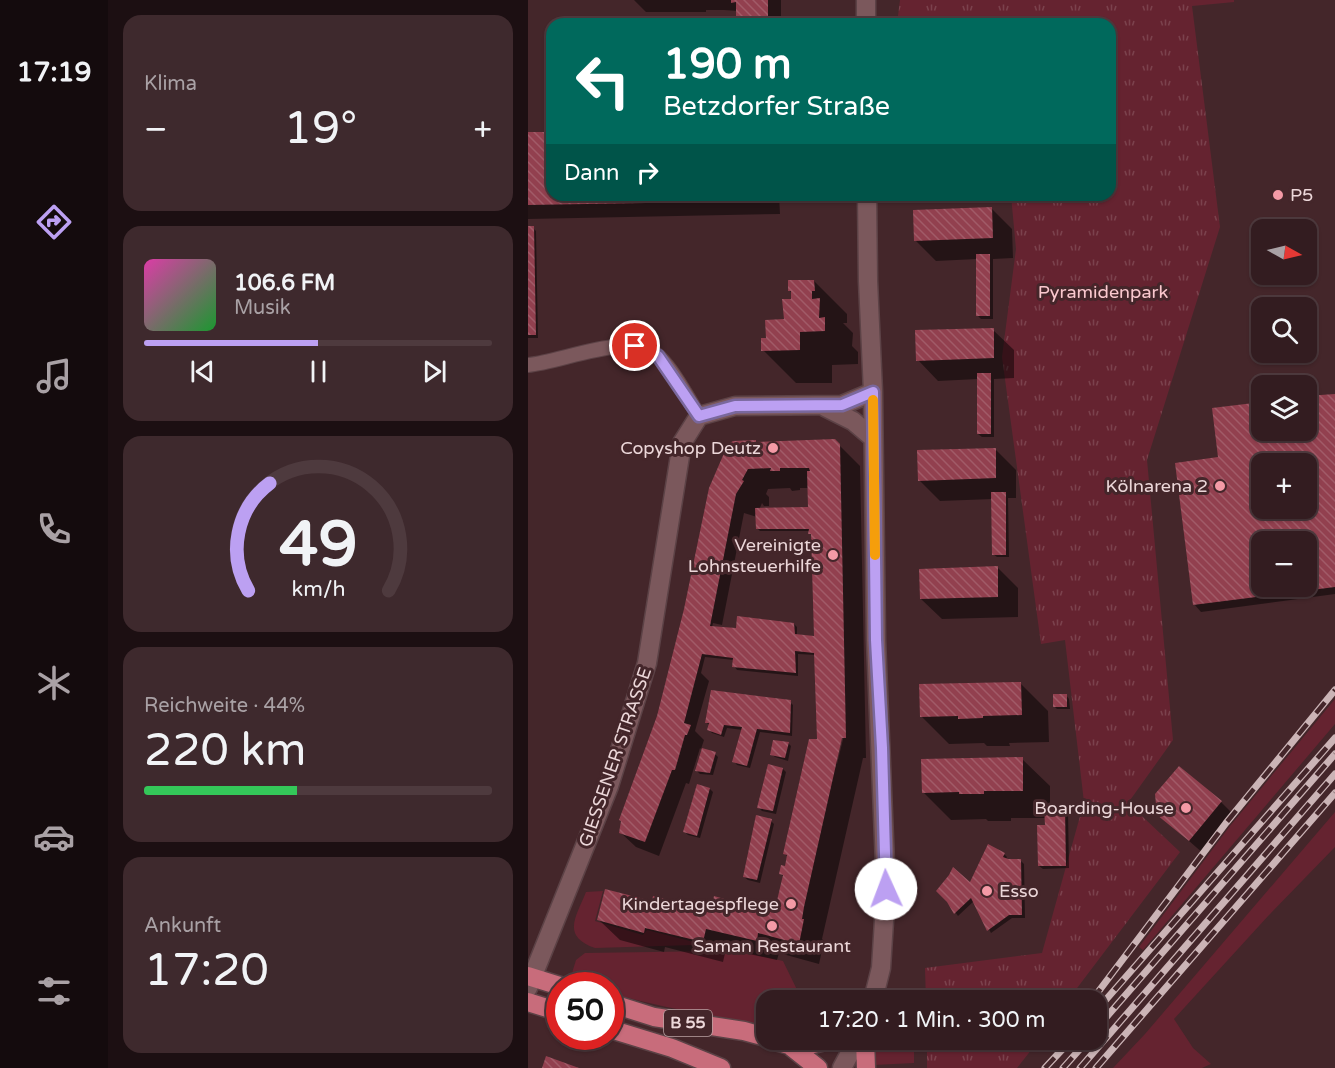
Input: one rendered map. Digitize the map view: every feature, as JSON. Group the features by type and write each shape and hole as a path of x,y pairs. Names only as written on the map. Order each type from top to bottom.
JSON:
{"main road":[{"path":"866,0 866,18"},
{"path":"867,201 873,392 876,640 886,889 881,968 876,990"},
{"path":"699,416 735,406 842,405 873,392"},
{"path":"821,405 853,421 873,438"},
{"name":"GIESSENER STRASSE","path":"529,980 609,786 648,663 682,442 699,416"},
{"path":"529,980 546,983"},
{"path":"528,1002 546,1008"},
{"name":"B 55","path":"624,1007 654,1017 756,1034"},
{"name":"B 55","path":"624,1033 672,1048 721,1068"},
{"path":"792,1050 818,1068"},
{"path":"842,1068 852,1050"},
{"path":"865,1050 866,1068"}],"street":[{"path":"528,365 612,346 635,346 658,356 699,416"}],"green space":[{"name":"Pyramidenpark","path":"900,0 1234,0 1234,2 1192,6 1220,227 1147,460 1173,740 1128,803 1180,852 1076,990 926,990 925,968 1042,953 1084,802 1065,640 1041,644 1002,357 1016,249 1012,201 1116,201 1116,18 898,18"},
{"path":"1335,699 1335,724 1143,950 1139,947 1230,826"},
{"path":"1335,812 1335,847 1174,1019 1193,1048 1211,1064 1202,1068 1113,1068 1145,1034"},
{"path":"603,891 595,921 643,935 647,930 694,942 694,945 595,948 584,943 575,932 575,918 586,892"},
{"path":"722,947 783,961 797,990 756,990 756,1023 624,996 624,972 572,972 576,960 585,953 719,951"},
{"path":"875,1050 914,1050 914,1063 874,1065"},
{"path":"927,1050 1031,1050 1017,1068 927,1068"}],"building":[{"path":"731,0 768,0 768,18 736,18 736,2 731,3"},
{"path":"528,132 546,132 546,201 766,201 528,205"},
{"path":"992,207 993,238 914,241 913,210"},
{"path":"528,226 534,226 536,335 528,335"},
{"path":"976,254 990,254 990,316 976,316"},
{"path":"788,280 814,280 815,291 812,291 812,299 820,298 819,318 825,317 825,331 800,332 800,350 761,351 761,338 766,338 765,320 784,319 782,299 791,299"},
{"path":"994,328 994,358 916,361 915,330"},
{"path":"977,373 991,373 991,434 977,434"},
{"name":"Kölnarena 2","path":"1335,394 1335,587 1317,589 1317,531 1251,531 1251,597 1256,597 1193,605 1175,463 1218,457 1212,408 1251,403 1251,441 1317,441 1317,395"},
{"path":"835,439 840,444 846,738 842,738 804,907 799,944 758,933 757,941 706,929 703,942 645,928 644,933 597,920 605,889 652,901 653,896 711,910 714,896 759,909 761,901 776,905 783,875 779,874 781,865 785,866 787,855 783,854 809,739 817,739 814,653 795,651 796,673 732,667 733,658 702,654 684,723 691,725 685,735 675,770 672,770 645,842 619,833 621,821 619,820 657,716 684,609 709,488 728,444 733,441 756,440 756,442","holes":["771,468 770,471 780,471 780,468 809,468 810,471 807,471 808,507 755,508 756,529 809,529 814,636 795,634 794,623 737,616 736,628 710,626 736,494 748,469"]},
{"path":"996,448 996,478 918,481 917,450"},
{"path":"991,492 1006,492 1006,555 992,555"},
{"path":"998,566 998,597 920,599 919,569"},
{"path":"1021,682 1022,715 958,719 958,716 920,717 919,684"},
{"path":"711,690 791,700 790,733 757,729 747,766 732,762 742,727 724,725 721,735 707,730 709,723 705,723"},
{"path":"1053,694 1067,694 1067,707 1053,707"},
{"path":"773,740 789,742 785,758 770,755"},
{"path":"702,748 716,752 710,773 695,771"},
{"path":"1023,757 1023,791 984,791 984,794 922,793 921,759"},
{"path":"768,764 783,768 773,811 757,808"},
{"name":"Boarding-House","path":"1179,766 1222,801 1189,841 1157,815 1155,794"},
{"path":"697,784 710,788 697,836 683,832"},
{"path":"1044,808 1065,808 1066,866 1038,866 1037,825 1045,825"},
{"path":"756,815 772,819 757,880 743,877"},
{"path":"988,844 1005,853 1003,857 1021,859 1022,915 1009,915 987,931 971,898 954,914 947,902 936,891 953,867 970,882"},
{"path":"546,1056 579,1068 542,1068"}],"railway":[{"path":"1100,990 1226,823 1335,690"},
{"path":"1107,998 1335,738"},
{"path":"1107,1016 1335,754"},
{"path":"1080,1068 1335,774"},
{"path":"1096,1068 1335,793"},
{"path":"1045,1068 1062,1050"},
{"path":"1063,1068 1079,1050"}],"slow traffic":[{"path":"873,400 875,555"}],"place":[{"name":"P5","path":"1278,195"},
{"name":"Copyshop Deutz","path":"773,448"},
{"name":"Kölnarena 2","path":"1220,486"},
{"name":"Vereinigte Lohnsteuerhilfe","path":"833,555"},
{"name":"Boarding-House","path":"1186,808"},
{"name":"Esso","path":"987,891"},
{"name":"Kindertagespflege","path":"791,904"},
{"name":"Saman Restaurant","path":"772,926"}],"route":[{"path":"635,346 658,356 699,416 735,406 842,405 873,392 876,640 886,889"}]}
